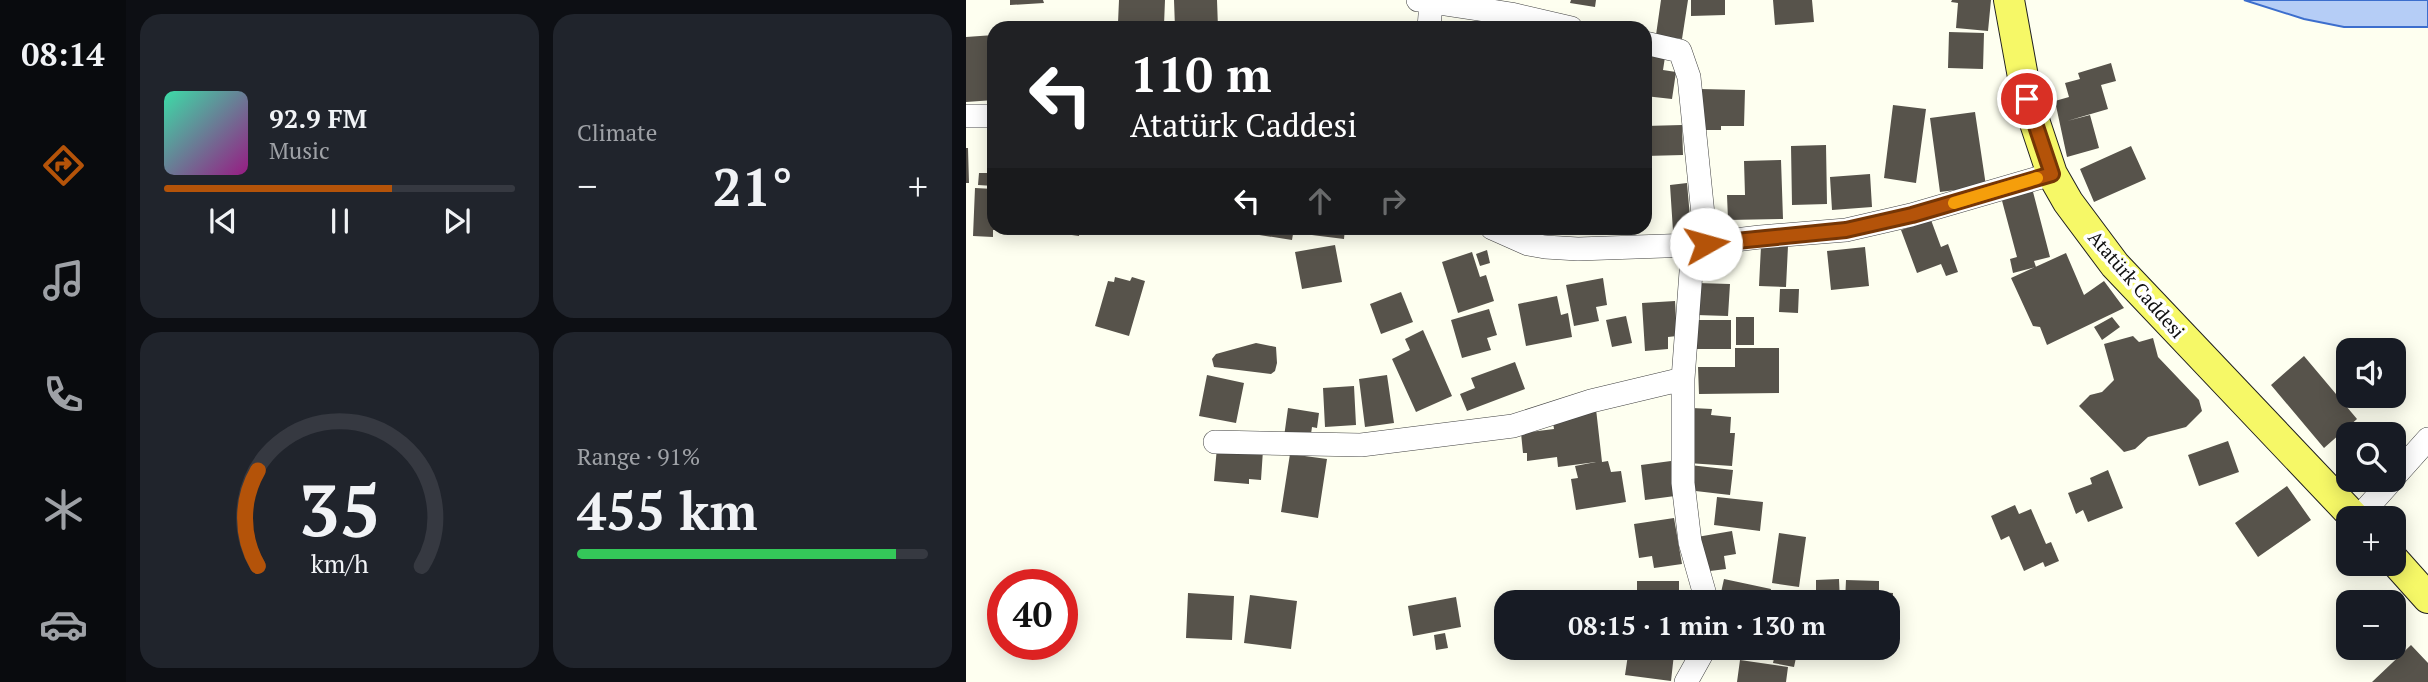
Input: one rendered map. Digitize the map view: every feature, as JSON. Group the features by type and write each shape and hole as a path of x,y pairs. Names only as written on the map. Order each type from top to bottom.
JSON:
{"main road":[{"name":"Atatürk Caddesi","path":"2010,0 2027,99 2052,174 2067,202 2115,265 2345,506"},
{"path":"2406,574 2428,597"}],"street":[{"path":"1428,21 1424,1 1511,7 1551,21"},
{"path":"1652,45 1681,51 1689,77 1700,244 1683,379 1683,483 1690,542 1704,590"},
{"path":"966,116 987,117"},
{"path":"1508,235 1528,244 1578,249 1700,244 1846,230 1912,215 2052,174"},
{"path":"1215,442 1361,445 1513,426 1591,401 1683,379"},
{"path":"2406,464 2428,439"},
{"path":"2367,506 2380,492"},
{"path":"1686,682 1698,660"}],"water":[{"path":"2244,0 2428,0 2428,27 2344,27 2304,19"}],"building":[{"path":"1010,0 1043,0 1044,3 1010,5"},
{"path":"1119,0 1165,0 1164,21 1118,21"},
{"path":"1174,0 1217,0 1218,21 1175,21"},
{"path":"1571,0 1596,0 1595,7 1570,3"},
{"path":"1661,0 1688,0 1682,39 1656,35"},
{"path":"1691,0 1725,0 1725,15 1691,16"},
{"path":"1773,0 1812,0 1814,22 1775,25"},
{"path":"1991,0 1988,31 1956,28 1958,3 1951,2"},
{"path":"1949,32 1984,33 1983,69 1948,68"},
{"path":"987,36 987,100 966,102 966,37"},
{"path":"1652,56 1665,57 1663,70 1676,72 1672,99 1652,97"},
{"path":"2111,63 2116,81 2101,85 2108,109 2067,121 2090,115 2099,148 2067,157 2055,101 2069,97 2065,83 2080,79 2078,73"},
{"path":"1700,89 1745,90 1744,126 1700,130"},
{"path":"1893,105 1926,109 1916,183 1884,178"},
{"path":"1975,112 1986,186 1940,192 1930,118"},
{"path":"1682,125 1683,155 1652,156 1652,126"},
{"path":"1826,145 1827,204 1792,205 1791,146"},
{"path":"2131,146 2146,179 2094,202 2080,169"},
{"path":"968,148 969,183 966,183"},
{"path":"1781,160 1783,219 1728,220 1727,195 1745,195 1744,161"},
{"path":"979,173 987,173 987,186 978,185"},
{"path":"1870,174 1872,207 1832,210 1830,177"},
{"path":"1687,183 1691,229 1673,231 1670,185"},
{"path":"975,188 987,189 987,235 993,237 973,236"},
{"path":"2032,188 2050,257 2034,261 2036,267 2013,273 2010,259 2017,257 2001,197"},
{"path":"1931,220 1941,247 1948,244 1958,272 1946,276 1941,264 1917,273 1901,230"},
{"path":"1260,235 1293,235 1292,240"},
{"path":"1312,235 1344,235 1344,239"},
{"path":"1335,245 1342,282 1302,289 1295,252"},
{"path":"1761,246 1788,246 1786,287 1759,286"},
{"path":"1865,247 1869,286 1831,290 1827,251"},
{"path":"1487,250 1490,263 1480,266 1476,254"},
{"path":"1472,252 1480,277 1486,275 1494,301 1458,313 1442,262"},
{"path":"2066,253 2084,295 2104,281 2124,308 2047,345 2040,327 2033,326 2011,278"},
{"path":"1115,277 1130,281 1132,277 1145,281 1129,336 1095,326 1108,281 1114,282"},
{"path":"1603,278 1607,305 1596,307 1599,321 1574,326 1566,285"},
{"path":"1697,283 1730,284 1728,316 1696,315"},
{"path":"1780,289 1799,289 1798,313 1779,312"},
{"path":"1401,292 1413,322 1381,334 1370,304"},
{"path":"1557,296 1561,315 1568,313 1572,337 1526,346 1518,304"},
{"path":"1675,301 1677,336 1668,337 1668,349 1645,351 1642,303"},
{"path":"1489,309 1497,335 1487,338 1491,350 1462,358 1451,320"},
{"path":"1626,316 1632,343 1612,347 1606,320"},
{"path":"1736,317 1754,317 1754,345 1736,345"},
{"path":"2112,317 2120,327 2102,340 2094,327"},
{"path":"1695,320 1731,320 1731,349 1696,349"},
{"path":"1423,330 1452,396 1416,412 1392,359 1410,350 1405,339"},
{"path":"2133,336 2139,342 2153,338 2158,357 2199,400 2202,411 2186,427 2148,437 2135,449 2124,452 2079,406 2090,395 2102,392 2114,380 2104,344"},
{"path":"1256,343 1276,347 1277,363 1271,374 1214,367 1212,359 1216,354"},
{"path":"1735,348 1779,348 1779,393 1699,394 1698,367 1735,367"},
{"path":"2304,356 2336,394 2336,408 2348,408 2357,419 2354,422 2336,422 2336,437 2324,448 2271,385"},
{"path":"1515,362 1525,389 1467,411 1460,394 1475,388 1471,378"},
{"path":"1207,375 1244,383 1236,423 1199,416"},
{"path":"1387,375 1394,423 1365,427 1359,379"},
{"path":"1354,386 1356,425 1325,427 1323,388"},
{"path":"1288,408 1319,413 1317,428 1312,427 1310,441 1284,437"},
{"path":"1692,408 1712,409 1711,415 1731,417 1730,433 1735,433 1732,466 1688,463"},
{"path":"1596,409 1602,462 1608,461 1611,472 1621,471 1626,502 1576,510 1571,479 1578,478 1575,466 1596,462 1558,467 1557,457 1527,461 1527,453 1523,453 1521,433 1554,429 1552,415"},
{"path":"2228,441 2239,472 2199,486 2188,455"},
{"path":"1217,447 1263,450 1261,480 1249,479 1249,484 1214,481"},
{"path":"1290,454 1327,459 1318,518 1281,512"},
{"path":"1671,461 1675,496 1645,500 1641,465"},
{"path":"1690,465 1733,470 1730,495 1687,490"},
{"path":"2108,470 2123,508 2088,522 2083,510 2076,514 2068,493 2092,484 2090,478"},
{"path":"2287,486 2311,520 2258,557 2235,523"},
{"path":"1717,497 1763,502 1760,531 1714,525"},
{"path":"2015,505 2019,514 2031,509 2046,544 2051,542 2059,561 2045,567 2043,562 2024,571 2009,536 2001,540 1991,516"},
{"path":"1674,518 1682,564 1654,568 1652,556 1639,558 1634,524"},
{"path":"1732,531 1736,554 1724,556 1726,569 1702,572 1697,537"},
{"path":"1779,533 1806,537 1799,587 1772,583"},
{"path":"1724,579 1771,589 1771,590 1722,590"},
{"path":"1839,579 1839,590 1816,590 1816,580"},
{"path":"1846,580 1879,581 1879,590 1846,590"},
{"path":"1637,581 1679,581 1679,590 1637,590"},
{"path":"1188,593 1234,596 1232,640 1186,638"},
{"path":"1250,595 1297,601 1291,649 1244,643"},
{"path":"1456,597 1461,627 1413,636 1408,606"},
{"path":"1445,633 1448,648 1436,650 1434,635"},
{"path":"2411,645 2428,663 2428,682 2372,682 2395,660 2406,660 2406,650"},
{"path":"1627,660 1673,660 1671,681 1625,675"},
{"path":"1740,660 1788,667 1786,682 1737,682"},
{"path":"1774,660 1796,660 1794,667 1773,663"}],"slow traffic":[{"path":"1954,203 2037,178"}],"route":[{"path":"1706,244 1846,230 1912,215 2052,174 2027,99"}]}
